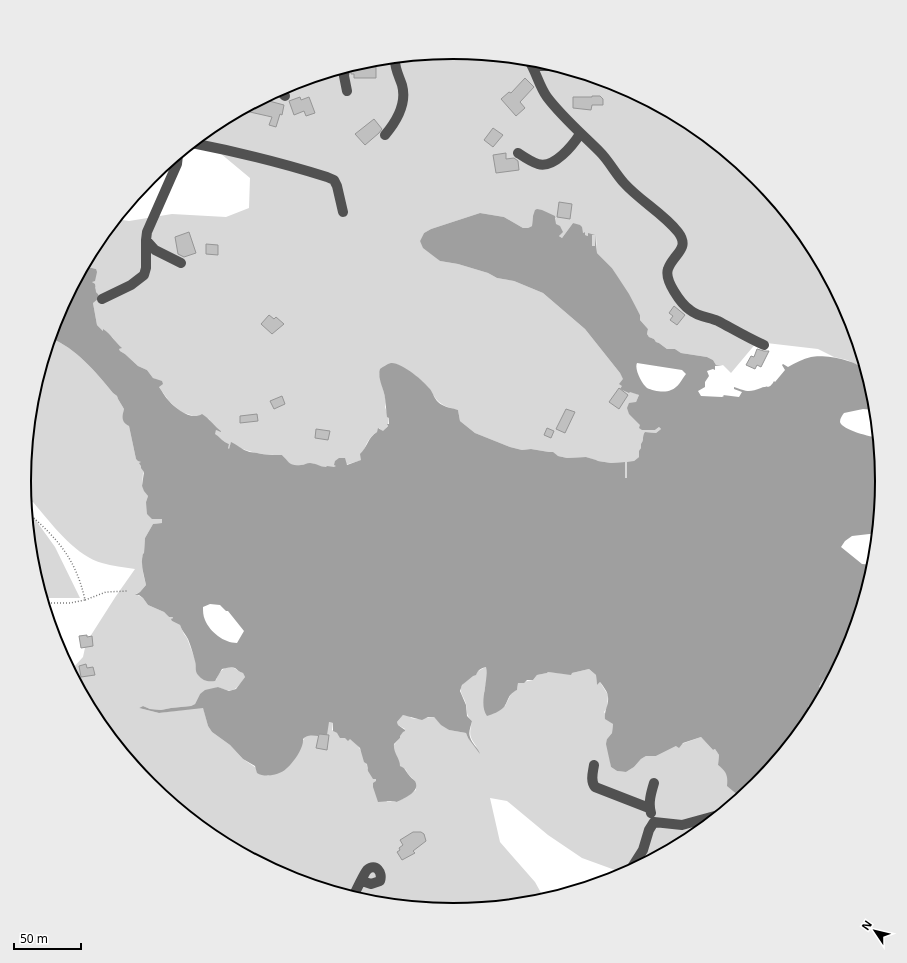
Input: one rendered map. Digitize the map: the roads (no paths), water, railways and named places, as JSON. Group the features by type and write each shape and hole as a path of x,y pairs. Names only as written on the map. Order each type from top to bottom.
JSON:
{"street":[{"path":"385,135 393,126 400,112 403,96 403,88 395,63"},
{"path":"533,67 547,96 580,134 601,153 624,183 677,230 682,237 682,249 670,265 667,275 670,283 684,305 696,314 716,320 764,345"},
{"path":"344,73 347,91"},
{"path":"518,153 538,164 545,165 566,152 580,134"},
{"path":"199,144 283,163 334,180 337,186 343,212"},
{"path":"102,298 131,285 144,275 146,268 147,232 177,162"},
{"path":"146,240 155,250 181,262"},
{"path":"594,765 592,779 595,787 649,808"},
{"path":"654,783 649,808 654,822"},
{"path":"654,822 682,825 711,817"},
{"path":"635,862 643,850 649,830 654,822"},
{"path":"356,893 362,881"}]}
